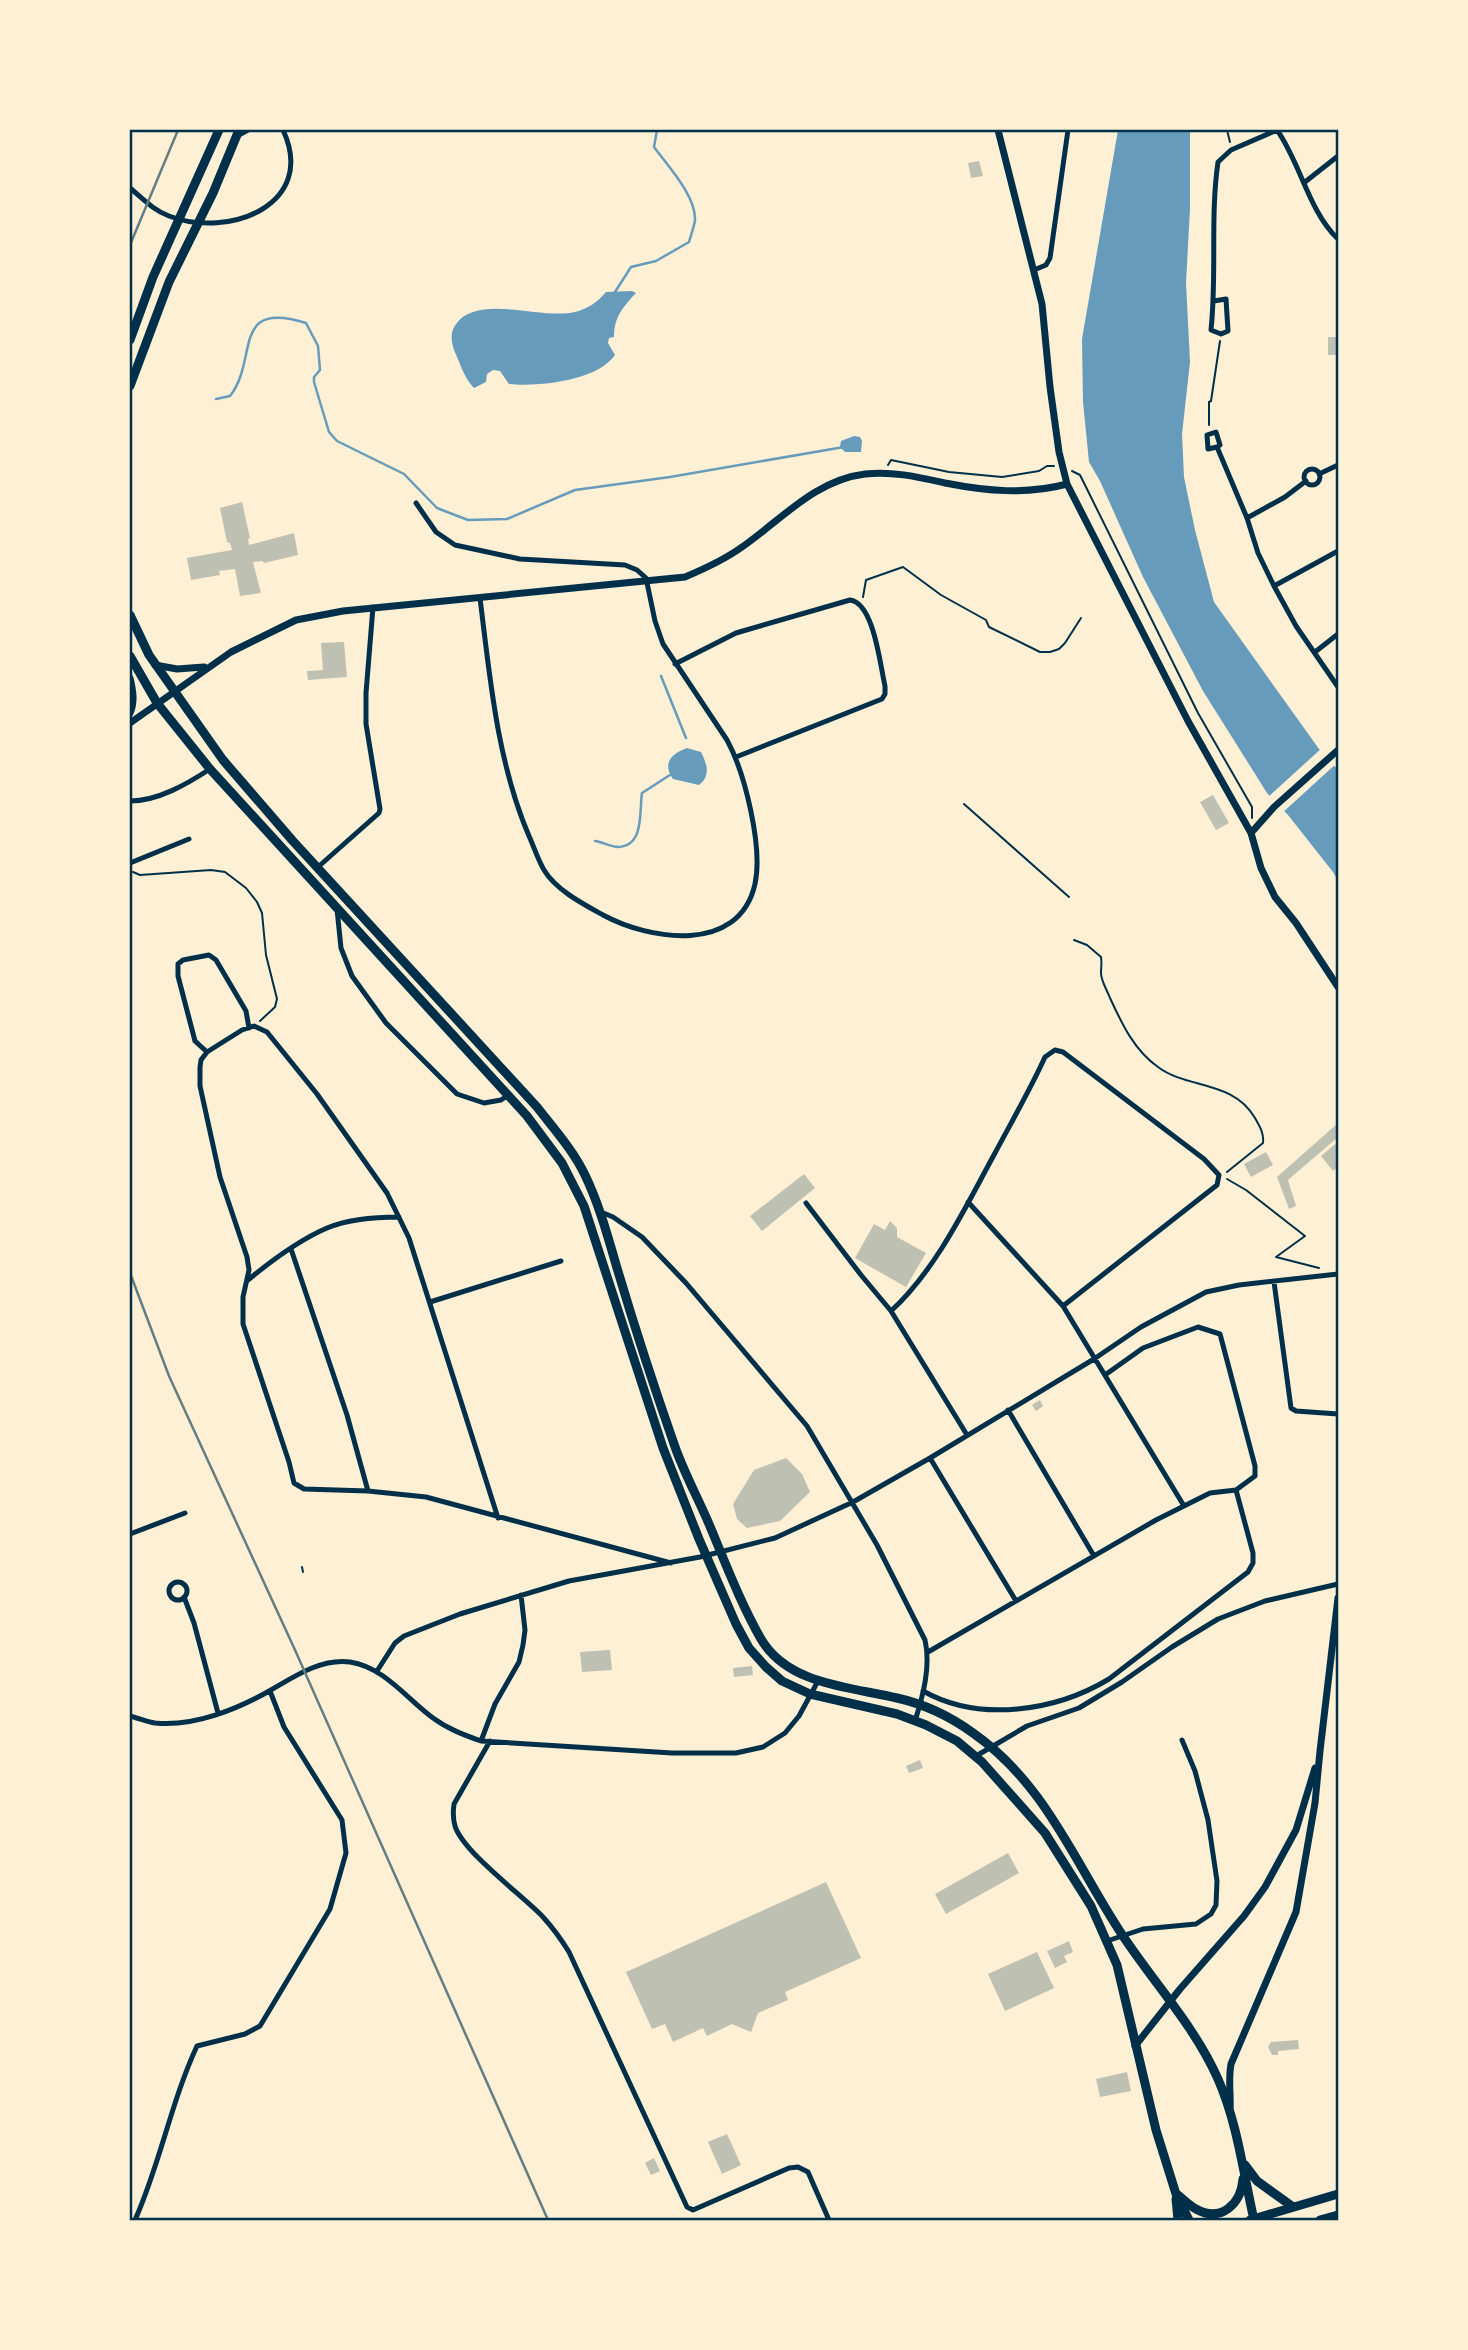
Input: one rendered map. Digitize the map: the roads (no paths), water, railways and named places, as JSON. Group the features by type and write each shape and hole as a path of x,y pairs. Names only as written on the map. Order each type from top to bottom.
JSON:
{"main road":[{"path":"130,340 153,277 219,130"},
{"path":"130,386 169,282 238,133"},
{"path":"130,615 132,632 223,760 562,1138 586,1177 614,1255 674,1444 762,1641 789,1667 818,1681 920,1704 973,1733 1014,1767 1059,1827 1123,1936 1203,2049 1218,2078 1230,2111 1244,2164 1252,2220 1339,2194"},
{"path":"130,660 157,703 211,769 507,1096 550,1145 562,1163 584,1206 663,1448 706,1556 749,1648 782,1681 810,1694 897,1714 957,1741 976,1756 1045,1833 1091,1906 1117,1965 1158,2140 1176,2194 1189,2221"},
{"path":"1176,2194 1204,2212 1214,2214 1231,2208 1242,2189 1244,2164"},
{"path":"1244,2164 1257,2181 1293,2207"},
{"path":"1176,2194 1178,2221"},
{"path":"1320,2221 1339,2215"}],"street":[{"path":"238,133 248,130"},
{"path":"130,188 154,209 192,222 226,222 255,213 280,195 291,173 289,141 284,130"},
{"path":"998,130 1042,304 1050,387 1067,484 1188,721 1251,832 1261,868 1275,897 1339,987"},
{"path":"1034,270 1046,265 1050,258 1068,130"},
{"path":"1214,301 1226,299 1228,331 1221,334 1211,330 1214,301 1214,185 1218,162 1231,150 1277,130 1314,204 1339,239"},
{"path":"1305,182 1339,156"},
{"path":"1207,435 1208,449 1217,447 1247,518 1258,553 1274,586 1296,626 1339,687"},
{"path":"1319,474 1339,465"},
{"path":"1313,469 1319,474 1315,483 1311,484 1304,476 1308,470 1313,469"},
{"path":"130,723 230,652 296,620 373,607 685,578 742,547 815,491 850,477 897,473 1004,492 1044,490 1067,484"},
{"path":"1247,518 1285,497 1306,481"},
{"path":"416,503 436,531 455,545 520,559 625,565 637,570 648,582 659,633 675,664 727,740 736,757 750,804 756,853 755,884 736,918 710,932 678,937 641,931 615,921 582,903 555,883 544,870 517,803 505,761 480,598"},
{"path":"1274,586 1339,551"},
{"path":"675,664 736,633 850,600 858,601 861,605 869,618 885,686 882,699 736,757"},
{"path":"318,867 379,813 380,809 366,724 373,607"},
{"path":"1315,652 1339,634"},
{"path":"155,665 177,669 208,667"},
{"path":"130,678 133,691 133,707 130,713"},
{"path":"1251,832 1274,807 1339,750"},
{"path":"130,801 151,798 174,789 211,769"},
{"path":"130,864 189,839"},
{"path":"337,909 341,948 352,976 386,1023 457,1094 484,1103 507,1096"},
{"path":"207,1052 195,1041 178,976 178,964 183,960 209,955 216,960 246,1010 252,1027"},
{"path":"498,1518 409,1238 387,1193 317,1094 267,1032 252,1027 233,1034 207,1052 201,1060 200,1086 220,1177 247,1257 248,1280 243,1297 243,1324 294,1483 299,1488 312,1490 368,1491 426,1497 498,1518 671,1563"},
{"path":"891,1311 910,1294 968,1202 1045,1057 1055,1050 1063,1052 1205,1159 1219,1175 1217,1185 1063,1306"},
{"path":"968,1202 1063,1306 1184,1506"},
{"path":"806,1203 891,1311 967,1435"},
{"path":"598,1211 613,1217 642,1237 686,1283 807,1426 853,1502 919,1629 928,1652 923,1691 915,1721"},
{"path":"248,1280 291,1249 328,1228 352,1221 399,1217"},
{"path":"291,1249 347,1415 368,1491"},
{"path":"430,1302 561,1261"},
{"path":"377,1671 395,1643 404,1636 460,1614 569,1581 706,1556 775,1538 853,1502 1094,1359 1141,1327 1206,1292 1239,1285 1339,1274"},
{"path":"1274,1282 1291,1408 1296,1411 1339,1414"},
{"path":"928,1652 1184,1506 1210,1493 1236,1490 1255,1476 1255,1466 1220,1334 1198,1327 1143,1348 1105,1375"},
{"path":"1008,1410 1094,1556"},
{"path":"930,1458 1016,1601"},
{"path":"923,1691 958,1705 1020,1709 1059,1702 1110,1679 1248,1572 1253,1563 1253,1553 1236,1490"},
{"path":"130,1534 185,1513"},
{"path":"976,1756 1027,1727 1079,1708 1218,1619 1265,1601 1339,1584"},
{"path":"481,1741 495,1704 519,1662 525,1630 521,1595"},
{"path":"184,1597 194,1623 218,1713"},
{"path":"1230,2111 1231,2097 1227,2081 1231,2064 1296,1912 1315,1803 1339,1598"},
{"path":"130,1716 153,1723 196,1720 270,1691 319,1665 349,1662 377,1671 433,1719 457,1733 481,1741 672,1753 736,1754 763,1747 776,1740 799,1716 818,1681"},
{"path":"135,2221 175,2100 197,2046 245,2034 260,2026 330,1909 346,1853 342,1820 284,1727 270,1691"},
{"path":"1107,1941 1143,1929 1196,1924 1211,1914 1216,1906 1217,1881 1208,1820 1195,1771 1182,1740"},
{"path":"491,1741 454,1804 455,1827 481,1860 542,1916 569,1952 687,2207 693,2210 789,2168 798,2167 808,2172 829,2221"},
{"path":"1135,2046 1244,1916 1282,1858 1299,1820 1320,1751"}],"water":[{"path":"1118,130 1190,130 1186,283 1190,362 1182,434 1184,477 1214,602 1319,749 1338,770 1338,881 1288,815 1267,793 1203,691 1143,577 1089,462 1083,402 1082,339"},
{"path":"606,292 636,293 620,313 614,337 609,338 608,343 615,355 595,371 581,376 551,383 509,384 500,371 493,370 487,374 486,382 474,388 454,350 454,327 466,315 479,310 561,314 584,309"},
{"path":"854,436 860,437 862,441 861,452 845,452 840,447 841,441"},
{"path":"687,748 701,752 705,761 705,778 699,785 673,779 668,768 673,756"}],"waterway":[{"path":"615,292 631,267 656,261 689,242 694,225 694,211 686,191 654,147 657,130"},
{"path":"216,399 230,396 238,382 250,337 256,326 266,319 282,318 306,323 318,346 320,370 314,377 314,382 329,432 337,441 404,474 437,508 468,520 507,519 575,490 670,477 844,447"},
{"path":"661,676 686,738"},
{"path":"595,841 618,847 633,841 639,826 642,793 670,775"}],"railway":[{"path":"130,245 178,130"},
{"path":"130,1273 169,1376 295,1650 548,2220"}]}
